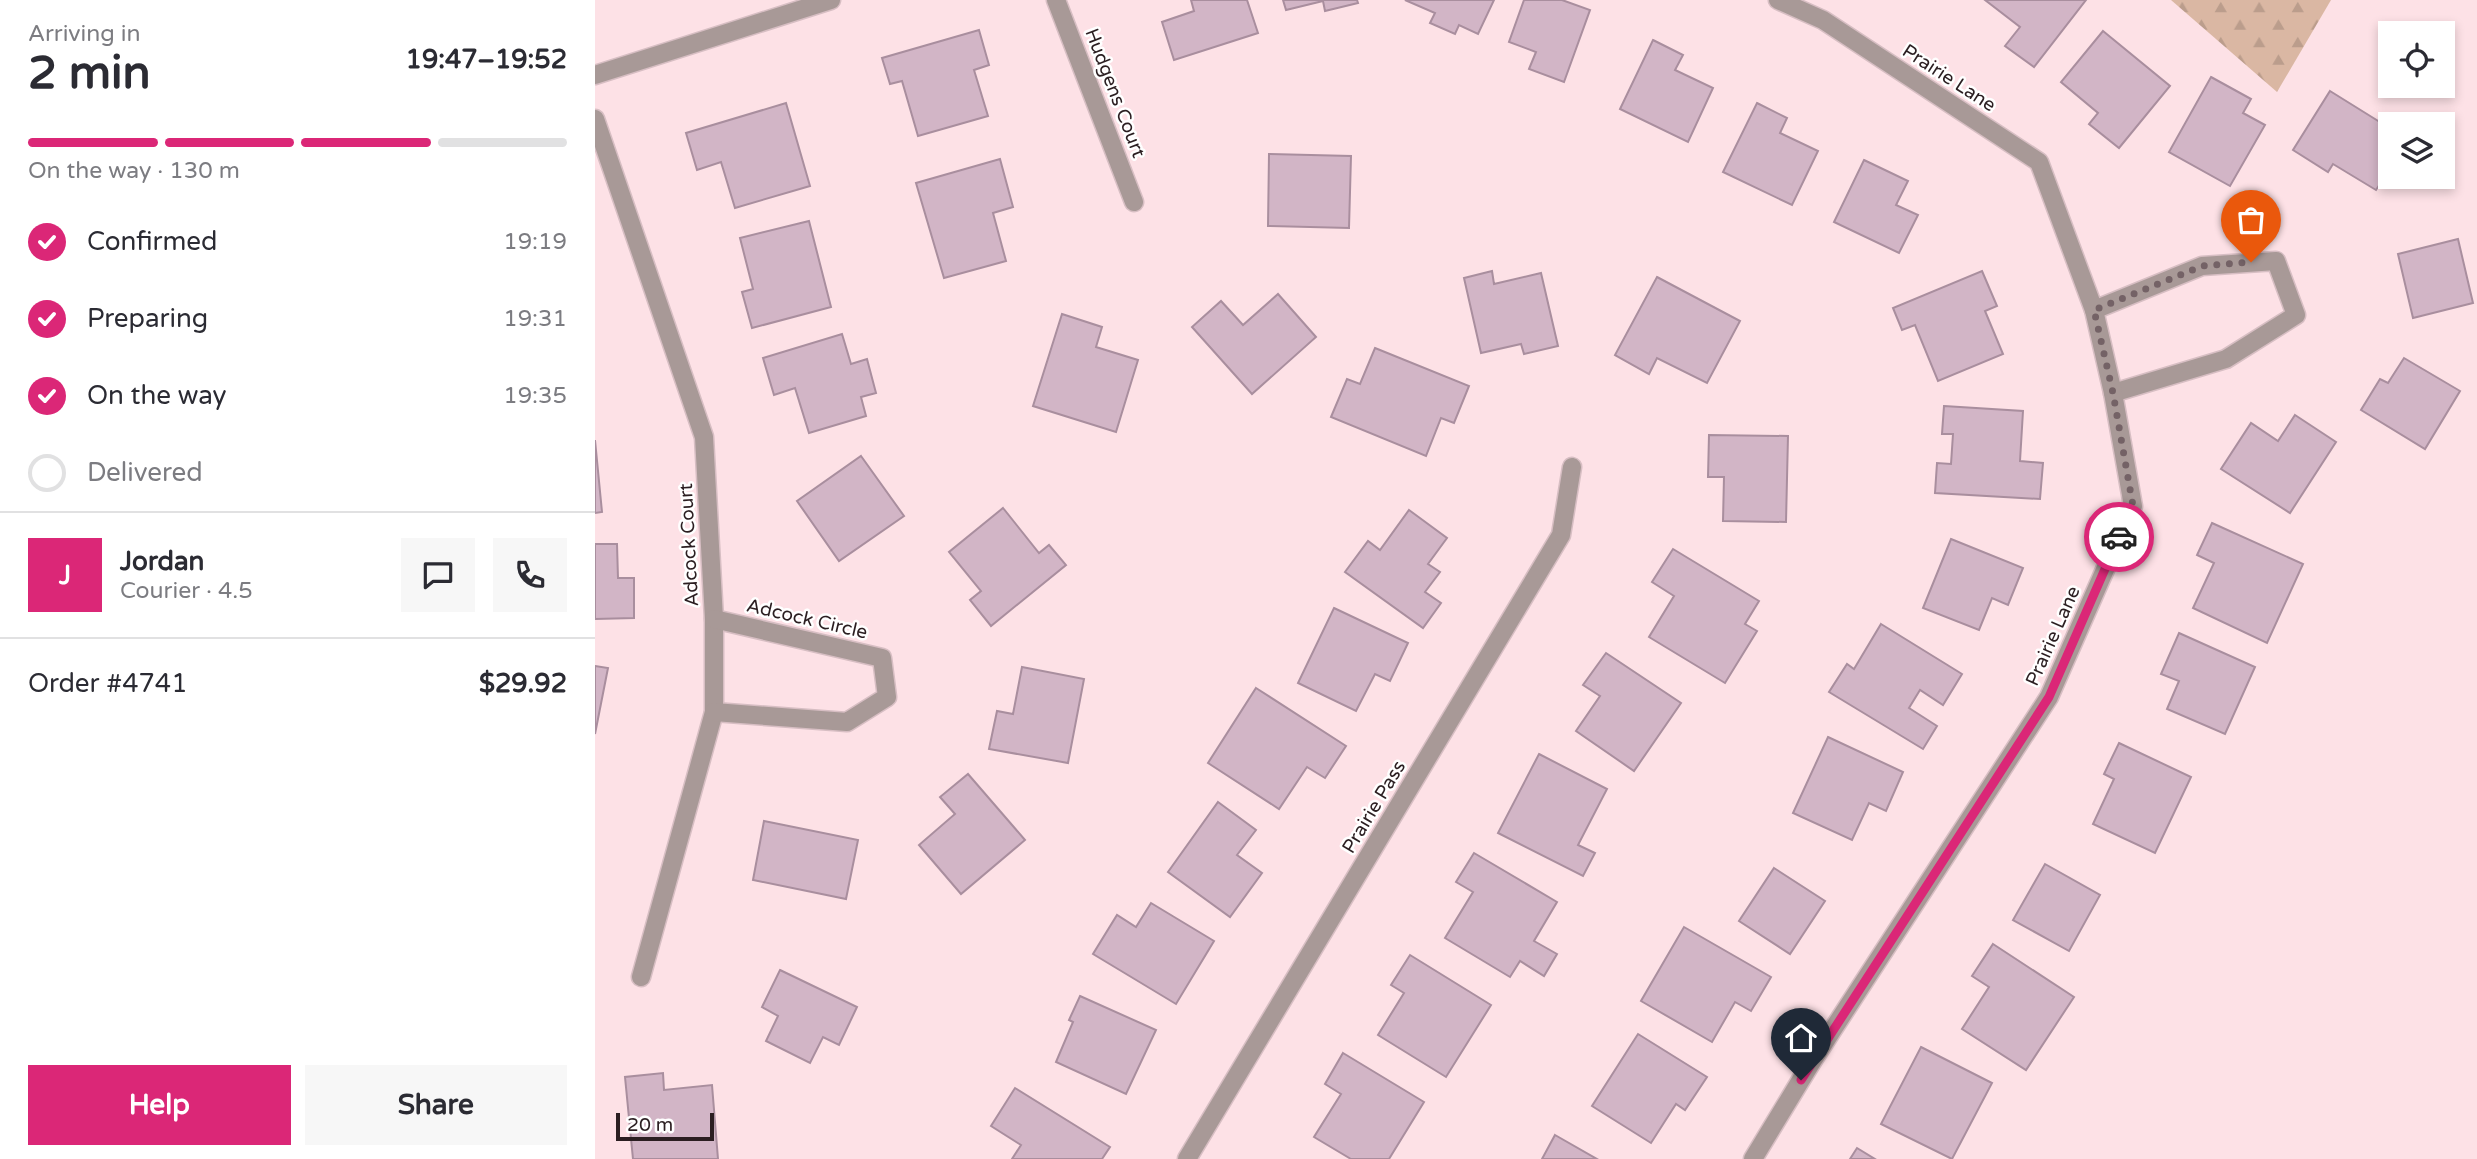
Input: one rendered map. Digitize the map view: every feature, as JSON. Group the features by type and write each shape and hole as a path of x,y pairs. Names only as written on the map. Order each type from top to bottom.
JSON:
{"street":[{"path":"595,75 831,0"},
{"name":"Hudgens Court","path":"1056,0 1134,202"},
{"name":"Prairie Lane","path":"1753,1159 1812,1060 2049,697 2133,506 2113,393 2094,310 2039,163 1823,20 1778,0"},
{"name":"Adcock Court","path":"595,119 704,437 714,619 714,712 641,977"},
{"path":"2094,310 2202,266 2276,261 2295,315 2226,359 2113,393"},
{"name":"Prairie Pass","path":"1187,1159 1562,535 1571,467"},
{"name":"Adcock Circle","path":"714,619 882,658 887,697 847,722 714,712"}],"green space":[{"path":"2171,0 2331,0 2277,92"}],"building":[{"path":"1191,0 1247,0 1258,33 1174,60 1162,22 1194,11"},
{"path":"1283,0 1357,0 1358,3 1325,11 1323,1 1286,10"},
{"path":"1405,0 1494,0 1478,34 1459,25 1455,34 1430,23 1435,13"},
{"path":"1524,0 1562,0 1590,10 1564,82 1529,69 1536,52 1509,42"},
{"path":"1985,0 2086,0 2034,67 2005,46 2020,27"},
{"path":"979,30 989,65 974,70 988,116 918,136 902,81 890,84 882,58"},
{"path":"2103,31 2170,86 2119,148 2089,124 2098,113 2061,82"},
{"path":"1653,40 1683,55 1675,70 1713,88 1688,142 1620,109"},
{"path":"2211,77 2251,99 2243,113 2265,125 2230,186 2169,152"},
{"path":"2330,91 2378,121 2378,187 2376,190 2333,164 2328,172 2293,150"},
{"path":"786,103 810,186 735,208 721,162 697,170 686,133"},
{"path":"1757,103 1787,118 1780,133 1818,151 1792,205 1723,172"},
{"path":"1269,154 1351,156 1349,228 1268,226"},
{"path":"1000,159 1013,207 993,213 1006,261 944,278 916,183"},
{"path":"1864,160 1908,181 1896,205 1918,215 1899,253 1834,222"},
{"path":"809,221 831,307 752,328 742,292 753,289 740,238"},
{"path":"2458,239 2473,303 2413,318 2398,254"},
{"path":"1492,271 1494,284 1541,273 1558,346 1524,354 1521,344 1481,353 1464,278"},
{"path":"1982,271 1997,306 1985,311 2003,354 1938,381 1915,325 1902,330 1893,308"},
{"path":"1657,277 1740,321 1707,383 1657,358 1649,374 1615,355"},
{"path":"1278,294 1316,337 1252,394 1192,327 1221,301 1243,325"},
{"path":"1062,314 1102,327 1096,347 1138,360 1116,432 1033,406"},
{"path":"842,334 851,364 867,359 876,393 861,397 866,416 809,433 795,388 774,395 763,358"},
{"path":"1375,348 1469,386 1454,423 1441,418 1426,456 1331,417 1347,379 1360,384"},
{"path":"2404,358 2460,391 2425,449 2361,410 2380,379 2388,383"},
{"path":"1944,406 2023,411 2020,461 2043,463 2040,499 1935,493 1937,463 1951,464 1953,434 1942,434"},
{"path":"2295,415 2336,442 2290,513 2221,469 2251,423 2278,441"},
{"path":"1709,435 1788,436 1786,522 1723,521 1724,477 1708,477"},
{"path":"595,440 602,512 595,513"},
{"path":"861,456 904,516 839,561 797,501"},
{"path":"1003,508 1039,553 1049,545 1066,565 991,626 970,600 981,591 949,552"},
{"path":"1409,510 1447,538 1428,564 1440,572 1425,592 1441,603 1423,628 1345,572 1368,541 1380,550"},
{"path":"2212,523 2303,564 2267,643 2193,608 2214,563 2197,555"},
{"path":"1951,539 2023,568 2008,605 1992,598 1979,630 1923,608"},
{"path":"595,544 617,544 618,578 634,578 634,618 595,619"},
{"path":"1673,549 1759,601 1745,624 1757,631 1725,683 1649,637 1674,596 1652,582"},
{"path":"1334,608 1408,643 1390,681 1375,674 1356,711 1298,683"},
{"path":"1881,624 1962,674 1943,705 1920,690 1909,708 1937,726 1923,749 1829,692 1847,664 1854,669"},
{"path":"2179,633 2255,667 2225,734 2167,709 2179,681 2161,674"},
{"path":"1606,653 1681,703 1634,771 1576,731 1600,696 1583,685"},
{"path":"595,666 608,668 595,734"},
{"path":"1022,667 1084,679 1068,763 989,749 997,711 1013,714"},
{"path":"1256,688 1346,746 1325,778 1307,767 1279,809 1208,763"},
{"path":"1828,737 1903,772 1886,811 1869,803 1852,840 1793,813"},
{"path":"2119,743 2191,777 2155,853 2093,824 2114,779 2104,774"},
{"path":"1539,754 1607,789 1578,845 1595,853 1583,876 1498,833"},
{"path":"968,774 1025,840 961,894 919,845 955,814 940,797"},
{"path":"1218,802 1256,830 1237,855 1262,873 1230,917 1168,872"},
{"path":"764,821 858,840 846,899 753,880"},
{"path":"1474,853 1557,902 1534,941 1557,954 1544,976 1520,961 1510,977 1445,938 1473,892 1456,882"},
{"path":"2045,864 2100,895 2069,951 2013,920"},
{"path":"1774,868 1825,901 1790,954 1739,921"},
{"path":"1151,903 1214,941 1176,1004 1093,954 1117,915 1136,927"},
{"path":"1684,927 1771,977 1751,1011 1735,1002 1712,1042 1641,1001"},
{"path":"1993,944 2074,997 2026,1070 1962,1029 1989,987 1972,976"},
{"path":"1410,955 1491,1005 1446,1077 1378,1035 1404,993 1391,985"},
{"path":"780,970 857,1007 839,1045 823,1037 810,1063 766,1041 778,1016 762,1007"},
{"path":"1080,996 1156,1030 1126,1094 1056,1062 1073,1022 1069,1020"},
{"path":"1638,1034 1707,1077 1685,1110 1676,1104 1651,1143 1592,1106"},
{"path":"1921,1047 1992,1083 1952,1159 1881,1124"},
{"path":"1343,1053 1424,1102 1389,1159 1351,1159 1314,1137 1341,1094 1325,1084"},
{"path":"663,1073 664,1090 712,1085 718,1159 633,1159 625,1077"},
{"path":"1015,1088 1110,1147 1102,1159 1012,1159 1021,1145 991,1126"},
{"path":"1555,1135 1597,1159 1542,1159"},
{"path":"1857,1148 1875,1159 1850,1159"}],"way so far":[{"path":"2119,537 2133,506 2113,393 2094,310 2202,266 2251,262"}],"route":[{"path":"1801,1080 2049,697 2119,537"}]}
